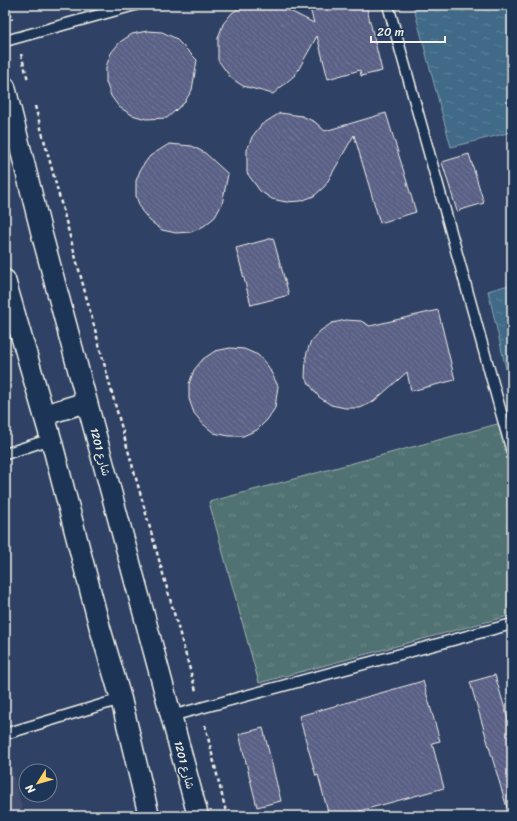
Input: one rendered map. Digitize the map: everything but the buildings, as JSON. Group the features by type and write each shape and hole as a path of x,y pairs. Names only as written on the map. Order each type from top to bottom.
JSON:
{"street":[{"name":"شارع 1201","path":"5,87 41,231 198,816"},
{"path":"5,280 51,439 120,699 149,816"},
{"path":"44,416 87,402"}],"lane":[{"path":"5,41 135,5"},
{"path":"388,5 512,452"},
{"path":"5,454 51,439"},
{"path":"171,716 512,624"},
{"path":"5,734 120,699"}],"path":[{"path":"8,5 29,83"},
{"path":"33,98 119,418 201,708 228,816"}],"shaded area":[{"path":"5,744 18,793 18,803 21,803 24,816 5,816"}],"green space":[{"path":"501,423 512,463 512,615 259,683 209,502"}],"water":[{"path":"413,5 512,5 512,132 451,147"},
{"path":"512,284 512,386 510,386 488,291"}]}
